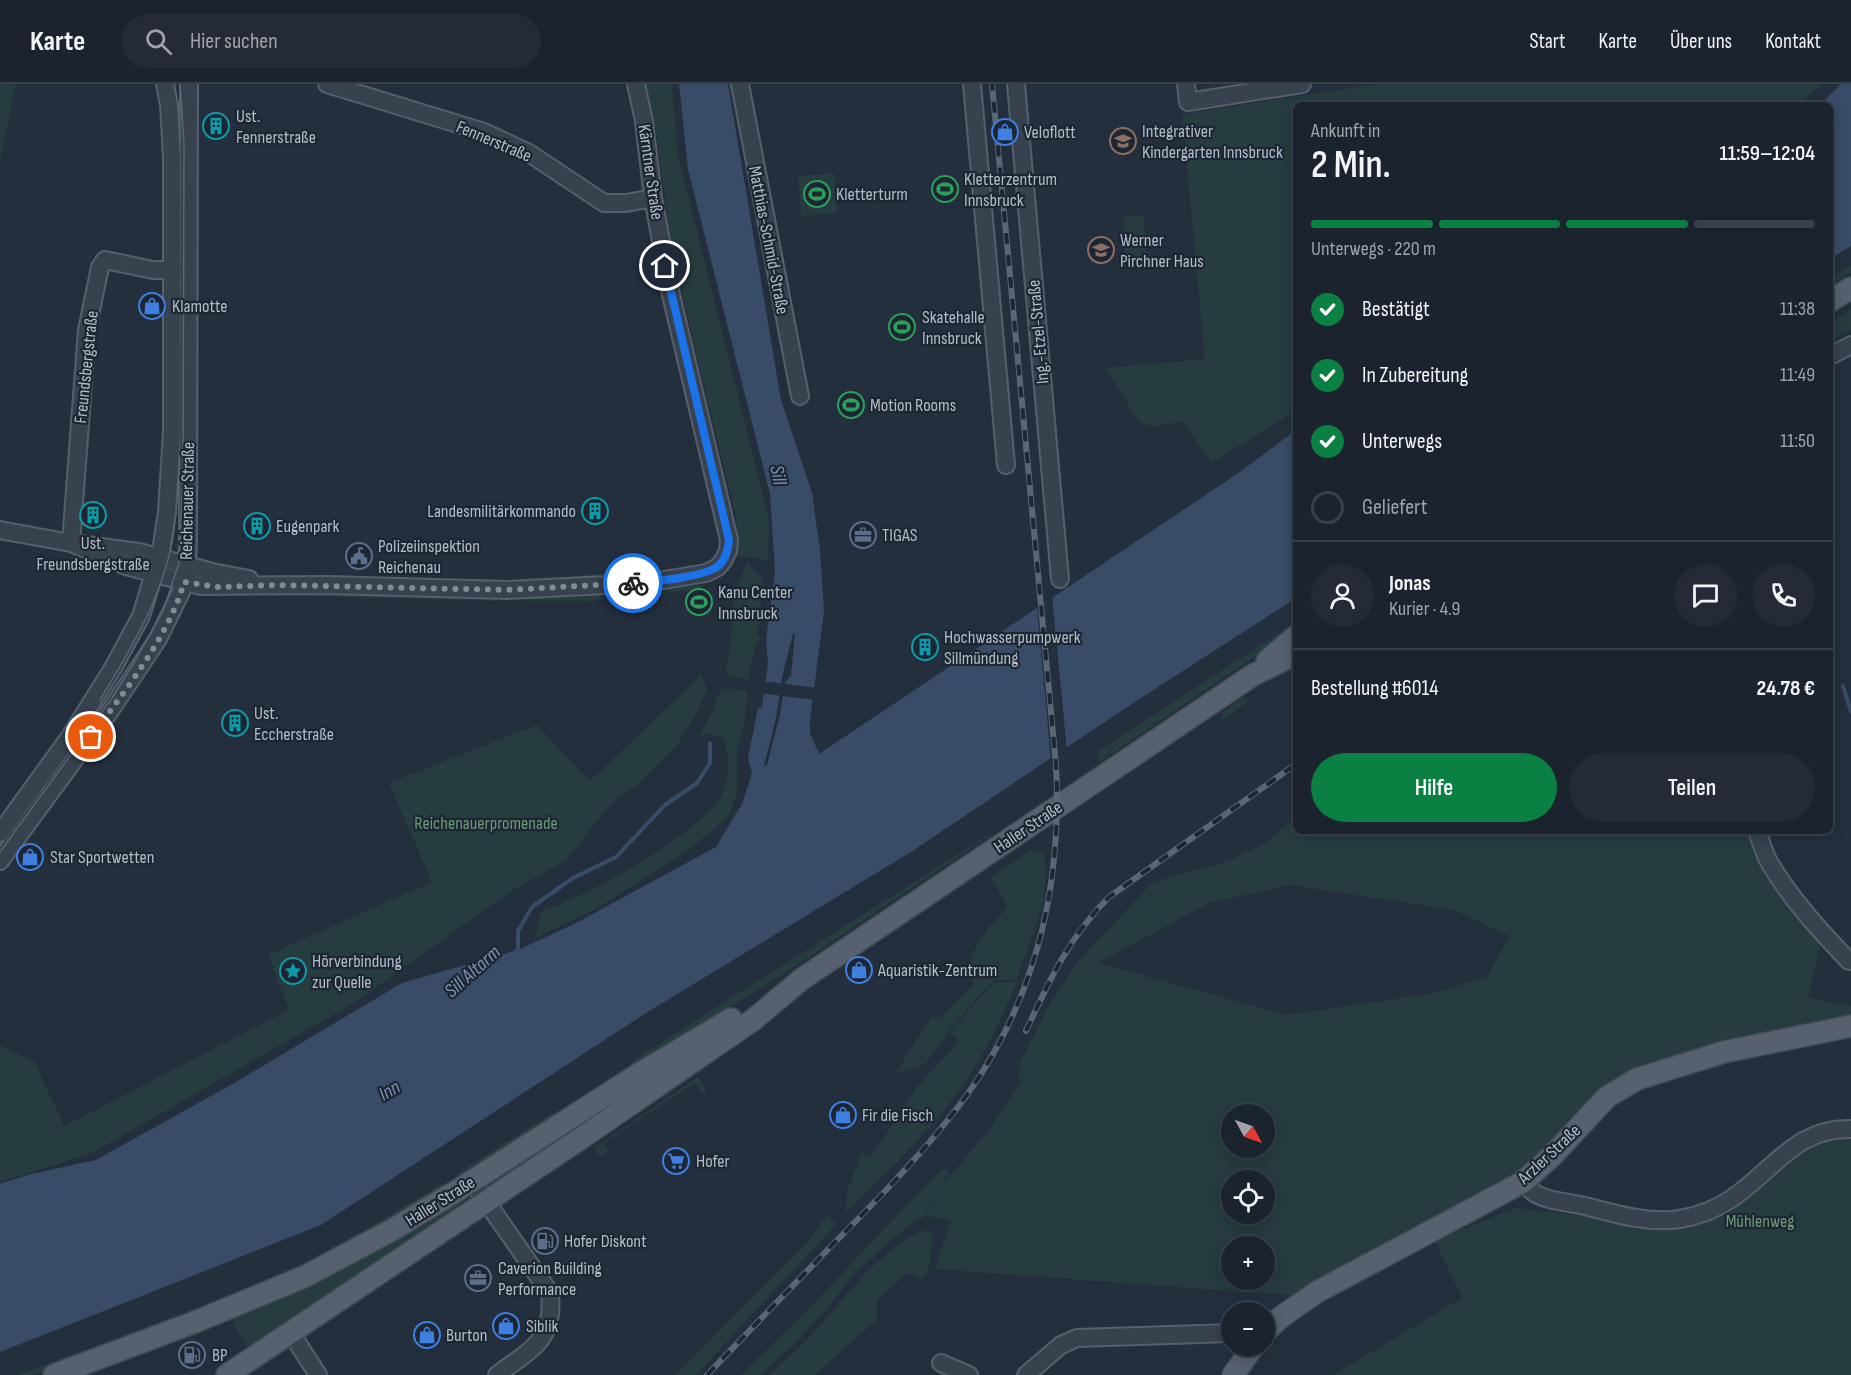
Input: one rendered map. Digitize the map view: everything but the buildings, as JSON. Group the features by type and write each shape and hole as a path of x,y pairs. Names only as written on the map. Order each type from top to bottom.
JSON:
{"main road":[{"path":"1833,299 1851,288"},
{"name":"Haller Straße","path":"1253,675 1293,639"},
{"name":"Haller Straße","path":"54,1375 195,1322 306,1276 392,1230 634,1077 802,979 1253,675 1293,655"},
{"name":"Haller Straße","path":"227,1375 753,1020 802,979"},
{"name":"Arzler Straße","path":"1275,1323 1317,1292 1523,1182 1552,1156 1607,1097 1636,1079 1724,1053 1851,1026"},
{"path":"1233,1375 1247,1356"}],"street":[{"name":"Reichenauer Straße","path":"0,833 69,738 113,668 141,616 160,558 166,522 171,453 172,133 165,84"},
{"name":"Reichenauer Straße","path":"0,861 144,661 175,608 184,582 187,565 189,380 189,84"},
{"path":"189,84 194,84"},
{"name":"Fennerstraße","path":"327,84 484,132 529,153 604,203 626,203 653,198"},
{"name":"Kärntner Straße","path":"276,585 507,590 646,583 706,573 718,567 728,552 729,540 670,295 653,198 644,120 636,84"},
{"name":"Matthias-Schmid-Straße","path":"740,84 800,396"},
{"path":"972,84 1006,465"},
{"name":"Ing.-Etzel-Straße","path":"1016,84 1060,579"},
{"path":"1186,84 1188,102 1302,84"},
{"name":"Freundsbergstraße","path":"76,546 87,330 100,267 105,260 153,270 172,270"},
{"path":"1833,354 1851,345"},
{"path":"0,530 101,551 139,552 232,577 276,585"},
{"path":"101,551 154,574 184,582 218,587 276,585"},
{"path":"1758,834 1768,860 1787,887 1822,933 1849,961"},
{"path":"1523,1182 1532,1192 1544,1198 1579,1204 1633,1218 1678,1219 1707,1211 1731,1199 1792,1147 1809,1136 1825,1131 1851,1129"},
{"path":"472,1181 550,1293 552,1312 548,1329 538,1343 497,1375"},
{"path":"291,1333 318,1375"},
{"path":"1026,1375 1054,1350 1077,1338 1221,1333"},
{"path":"941,1363 969,1375"}],"green space":[{"path":"0,84 16,84 0,162"},
{"path":"646,84 672,84 677,151 769,520 768,561 735,555 737,521 672,252 656,130"},
{"path":"1378,84 1821,84 1801,102 1293,102 1293,413 1211,463 1183,422 1151,426 1140,423 1105,368 1205,359 1182,114"},
{"name":"Kletterturm","path":"834,173 837,213 801,216 798,176"},
{"path":"1143,215 1147,260 1126,262 1123,217"},
{"path":"1851,265 1851,273 1833,283 1833,277"},
{"path":"1851,309 1851,330 1833,339 1833,321"},
{"path":"747,563 762,579 760,621 757,634 762,639 756,644 748,680 730,677 726,670 732,631 734,592"},
{"path":"608,574 606,579 526,584 526,578"},
{"path":"701,585 701,589 615,598 607,590 624,592"},
{"path":"594,591 603,599 524,601 528,596 588,596"},
{"path":"311,592 497,596 502,601 308,596"},
{"path":"1293,624 1293,631 1099,762 1098,751"},
{"name":"Reichenauerpromenade","path":"701,675 707,689 695,716 677,745 637,785 609,805 567,860 516,888 352,1004 92,1153 0,1182 0,1045 35,1062 64,1126 289,1010 268,955 432,882 389,783 537,725 590,781"},
{"path":"726,688 747,691 745,720 737,750 737,793 729,815 689,850 596,909 535,938 541,912 602,884 642,861 679,836 716,806 727,779 728,761 725,744 721,737 706,734 698,739 713,711 720,690"},
{"path":"1242,698 1252,699 1219,722 1223,712"},
{"path":"1293,819 1293,834 1752,834 1822,938 1808,998 1851,1006 1851,1019 1623,1077 1523,1182 1299,1296 935,1269 951,1220 926,1216 940,1187 987,1133 1046,1043 1019,1083 1020,1063 1049,1005 1078,961 1153,882 1228,861 1264,844","holes":["1291,885 1454,910 1509,936 1488,976 1435,993 1287,1015 1098,963 1209,903"]},
{"path":"990,834 808,958 634,1068 631,1066 633,1060"},
{"path":"1031,850 1044,854 1045,886 1039,918 1016,980 993,980 948,1032 926,1063 895,1074 932,1016 939,1018 974,984 970,957 989,927 1008,907 991,878"},
{"path":"1018,981 984,1050 951,1102 918,1140 846,1213 847,1190 862,1153 872,1156 916,1088 959,1042 950,1032 993,983"},
{"path":"759,1007 493,1185 503,1175"},
{"path":"698,1077 707,1091 704,1094 694,1083 604,1143 609,1151 599,1156 594,1148"},
{"path":"552,1113 557,1117 459,1181 456,1177 458,1173"},
{"name":"Mühlenweg","path":"1851,1133 1851,1375 1333,1375 1462,1298 1435,1241 1515,1208 1577,1215 1579,1204 1657,1220 1726,1216 1799,1152 1820,1137"},
{"path":"942,1169 949,1171 924,1217 909,1225 856,1272 820,1317 760,1375 741,1375 812,1305"},
{"path":"441,1184 447,1189 323,1259 186,1318 34,1375 18,1375 179,1315 274,1276 338,1245"},
{"path":"455,1203 460,1210 251,1353 232,1322 244,1310"},
{"path":"827,1214 836,1224 696,1375 676,1375 807,1243"},
{"path":"922,1230 932,1233 932,1239 929,1263 921,1279 908,1273 877,1300 877,1320 814,1375 770,1375 810,1336 868,1271 892,1250"}],"water":[{"path":"679,84 728,84 781,400 812,493 820,550 824,611 810,720 810,733 819,754 1237,474 1293,432 1293,600 1121,711 911,852 646,1013 321,1225 0,1352 0,1184 31,1174 96,1160 236,1082 402,983 518,950 576,923 716,847 742,804 752,773 748,758 758,708 762,707 768,663 766,640 775,571 770,494 688,169","holes":["793,633 795,633 791,676 785,682 780,715 767,765 764,766 776,718 782,677"]},
{"path":"1841,84 1851,84 1851,246 1833,257 1833,102 1823,102"}],"pier":[{"path":"1052,596 1067,751 1051,761 1037,606"},
{"path":"762,681 817,688 815,700 761,693"}],"waterway":[{"path":"1843,686 1851,712"},
{"name":"Sill Altarm","path":"515,952 518,950 518,931 532,907 573,878 616,857 665,805 697,783 710,763 710,743"}],"tram line":[{"path":"0,852 112,698 135,661 163,611 179,563 183,477 184,143 180,84"},
{"path":"100,700 148,615 165,570 175,522"}],"railway":[{"path":"707,1375 911,1164 976,1082 1020,998 1036,954 1047,908 1054,861 1057,814 1056,765 992,84"},
{"path":"1026,1031 1061,960 1082,928 1109,897 1293,766"}],"way so far":[{"path":"91,737 158,639 175,608 184,582 218,587 327,585 507,590 633,583"}],"place":[{"name":"Ust. Fennerstraße","path":"216,126"},
{"name":"Veloflott","path":"1005,132"},
{"name":"Integrativer Kindergarten Innsbruck","path":"1123,141"},
{"name":"Kletterzentrum Innsbruck","path":"945,189"},
{"name":"Kletterturm","path":"817,194"},
{"name":"Werner Pirchner Haus","path":"1101,250"},
{"name":"Klamotte","path":"152,306"},
{"name":"Skatehalle Innsbruck","path":"902,327"},
{"name":"Motion Rooms","path":"851,405"},
{"name":"Landesmilitärkommando","path":"595,511"},
{"name":"Ust. Freundsbergstraße","path":"93,515"},
{"name":"Eugenpark","path":"257,526"},
{"name":"TIGAS","path":"863,535"},
{"name":"Polizeiinspektion Reichenau","path":"359,556"},
{"name":"Kanu Center Innsbruck","path":"699,602"},
{"name":"Hochwasserpumpwerk Sillmündung","path":"925,647"},
{"name":"Ust. Eccherstraße","path":"235,723"},
{"name":"Star Sportwetten","path":"30,857"},
{"name":"Aquaristik-Zentrum","path":"859,970"},
{"name":"Hörverbindung zur Quelle","path":"293,971"},
{"name":"Fir die Fisch","path":"843,1115"},
{"name":"Hofer","path":"676,1161"},
{"name":"Hofer Diskont","path":"545,1241"},
{"name":"Caverion Building Performance","path":"478,1278"},
{"name":"Siblik","path":"506,1326"},
{"name":"Burton","path":"427,1335"},
{"name":"BP","path":"192,1355"}],"route":[{"path":"633,583 706,573 718,567 728,552 729,540 665,266"}],"water label":[{"name":"Sill","path":"779,475"},
{"name":"Inn","path":"389,1090"}]}
